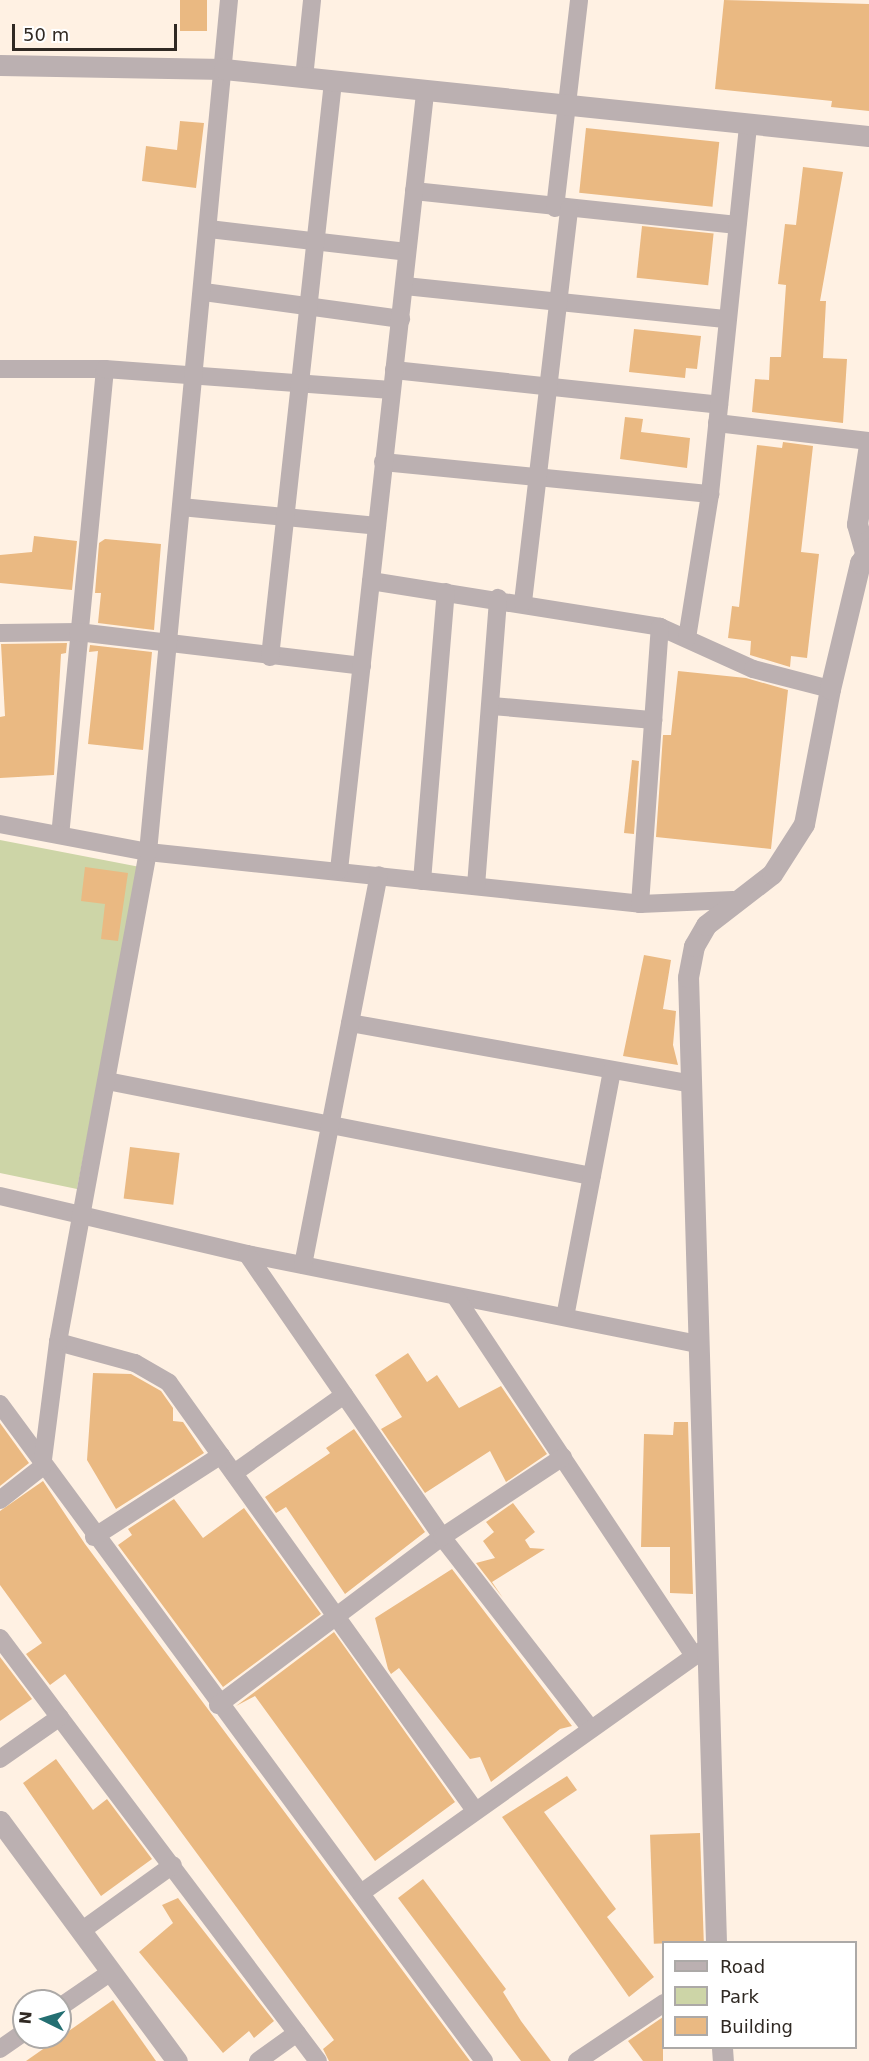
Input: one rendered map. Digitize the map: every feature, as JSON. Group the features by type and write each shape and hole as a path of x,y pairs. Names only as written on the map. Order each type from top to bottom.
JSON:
{"street":[{"path":"0,1500 42,1467 58,1342 148,852 204,292 229,0"},
{"path":"304,78 312,0"},
{"path":"524,602 559,300 567,106 579,0"},
{"path":"0,65 224,69 425,94 567,106 748,127 869,136"},
{"path":"270,657 333,82"},
{"path":"339,870 425,94"},
{"path":"687,638 710,494 748,127"},
{"path":"414,191 737,225"},
{"path":"209,229 407,252"},
{"path":"405,286 727,319"},
{"path":"204,292 400,319"},
{"path":"0,369 196,372 391,390"},
{"path":"60,835 105,369"},
{"path":"394,370 550,389 718,414 869,443 857,524 866,556 830,689 812,794 792,851 772,874 733,900 706,925 694,946 688,977 698,1344 700,1652 716,1941"},
{"path":"383,462 710,494"},
{"path":"181,507 287,515 377,526"},
{"path":"371,581 524,602 660,627 753,669 830,689"},
{"path":"422,881 446,592"},
{"path":"476,886 492,706 498,598"},
{"path":"640,904 660,627"},
{"path":"0,633 78,632 168,646 362,666"},
{"path":"492,706 653,720"},
{"path":"0,824 148,852 339,870 640,904 733,900"},
{"path":"303,1265 379,875"},
{"path":"350,1023 691,1084"},
{"path":"565,1317 612,1070"},
{"path":"107,1081 592,1176"},
{"path":"0,1196 247,1254 698,1344"},
{"path":"247,1254 442,1537 590,1728"},
{"path":"455,1296 563,1457 700,1652"},
{"path":"58,1342 157,1372 221,1455 474,1809"},
{"path":"234,1473 344,1395"},
{"path":"0,1404 42,1467 484,2061"},
{"path":"94,1537 221,1455"},
{"path":"218,1705 338,1619 442,1537 563,1457"},
{"path":"0,1638 173,1865 318,2061"},
{"path":"361,1893 474,1809 700,1652"},
{"path":"0,1759 60,1717"},
{"path":"0,1821 176,2061"},
{"path":"81,1931 173,1865"},
{"path":"72,1999 111,1972"},
{"path":"577,2061 662,2004"},
{"path":"258,2061 297,2033"}],"green space":[{"path":"0,840 140,867 77,1189 0,1173"}],"building":[{"path":"180,0 207,0 207,31 180,31"},
{"path":"724,0 869,4 869,111 831,107 832,101 715,89"},
{"path":"180,121 204,123 196,188 142,181 146,146 177,150"},
{"path":"586,128 719,142 712,207 579,193"},
{"path":"803,167 843,172 820,301 826,301 823,358 847,359 843,423 752,412 755,379 769,380 770,357 781,357 786,285 778,284 785,224 796,225"},
{"path":"642,226 714,234 708,285 637,278"},
{"path":"634,329 701,336 697,369 686,368 685,378 629,372"},
{"path":"625,417 643,419 641,432 690,438 687,468 620,459"},
{"path":"783,442 813,446 801,552 819,554 807,658 791,656 790,667 750,655 751,641 728,638 732,606 739,607 757,445 782,448"},
{"path":"34,536 77,541 72,590 0,583 0,555 32,552"},
{"path":"105,539 161,544 154,630 98,623 101,593 95,593 99,543"},
{"path":"67,643 66,653 61,654 54,775 0,778 0,717 5,716 1,644"},
{"path":"90,645 152,652 143,750 88,744 98,651 89,652"},
{"path":"678,671 746,678 788,690 771,849 656,837 663,735 671,735"},
{"path":"632,760 639,761 634,834 624,833"},
{"path":"85,867 128,873 118,941 101,939 105,904 81,901"},
{"path":"644,955 671,960 663,1009 676,1011 673,1045 678,1065 623,1056"},
{"path":"130,1147 180,1153 173,1205 124,1199"},
{"path":"408,1353 427,1382 437,1375 459,1408 501,1386 547,1454 506,1482 490,1451 425,1493 381,1429 402,1417 375,1375"},
{"path":"93,1373 131,1374 161,1391 173,1408 173,1421 183,1422 204,1453 116,1509 87,1460"},
{"path":"674,1422 688,1422 693,1594 670,1593 670,1547 641,1547 644,1434 673,1435"},
{"path":"0,1423 29,1463 0,1486"},
{"path":"354,1429 425,1532 345,1594 286,1507 276,1513 265,1497 330,1453 326,1448"},
{"path":"43,1481 85,1544 470,2061 329,2061 323,2049 334,2040 65,1674 50,1685 26,1654 42,1643 0,1585 0,1511"},
{"path":"174,1499 203,1538 244,1508 321,1614 223,1687 118,1545 132,1535 128,1529"},
{"path":"513,1503 535,1532 525,1540 530,1548 545,1549 492,1582 503,1598 476,1563 495,1558 483,1541 494,1532 486,1522"},
{"path":"452,1569 572,1726 560,1729 491,1782 480,1757 470,1759 399,1668 391,1674 375,1618"},
{"path":"334,1632 455,1802 375,1861 255,1696 236,1706"},
{"path":"0,1657 32,1699 0,1721"},
{"path":"56,1759 93,1810 107,1799 152,1859 101,1896 23,1783"},
{"path":"567,1776 577,1790 544,1812 616,1909 607,1917 654,1977 629,1997 502,1817"},
{"path":"700,1833 704,1941 662,1941 662,1943 654,1944 650,1835"},
{"path":"423,1879 506,1989 503,1992 521,2021 551,2061 521,2061 398,1898"},
{"path":"178,1898 274,2021 254,2038 249,2031 223,2053 139,1952 173,1923 162,1905"},
{"path":"113,2000 156,2061 26,2061 43,2049 72,2049 72,2029"},
{"path":"662,2018 663,2061 643,2061 628,2041"}]}
